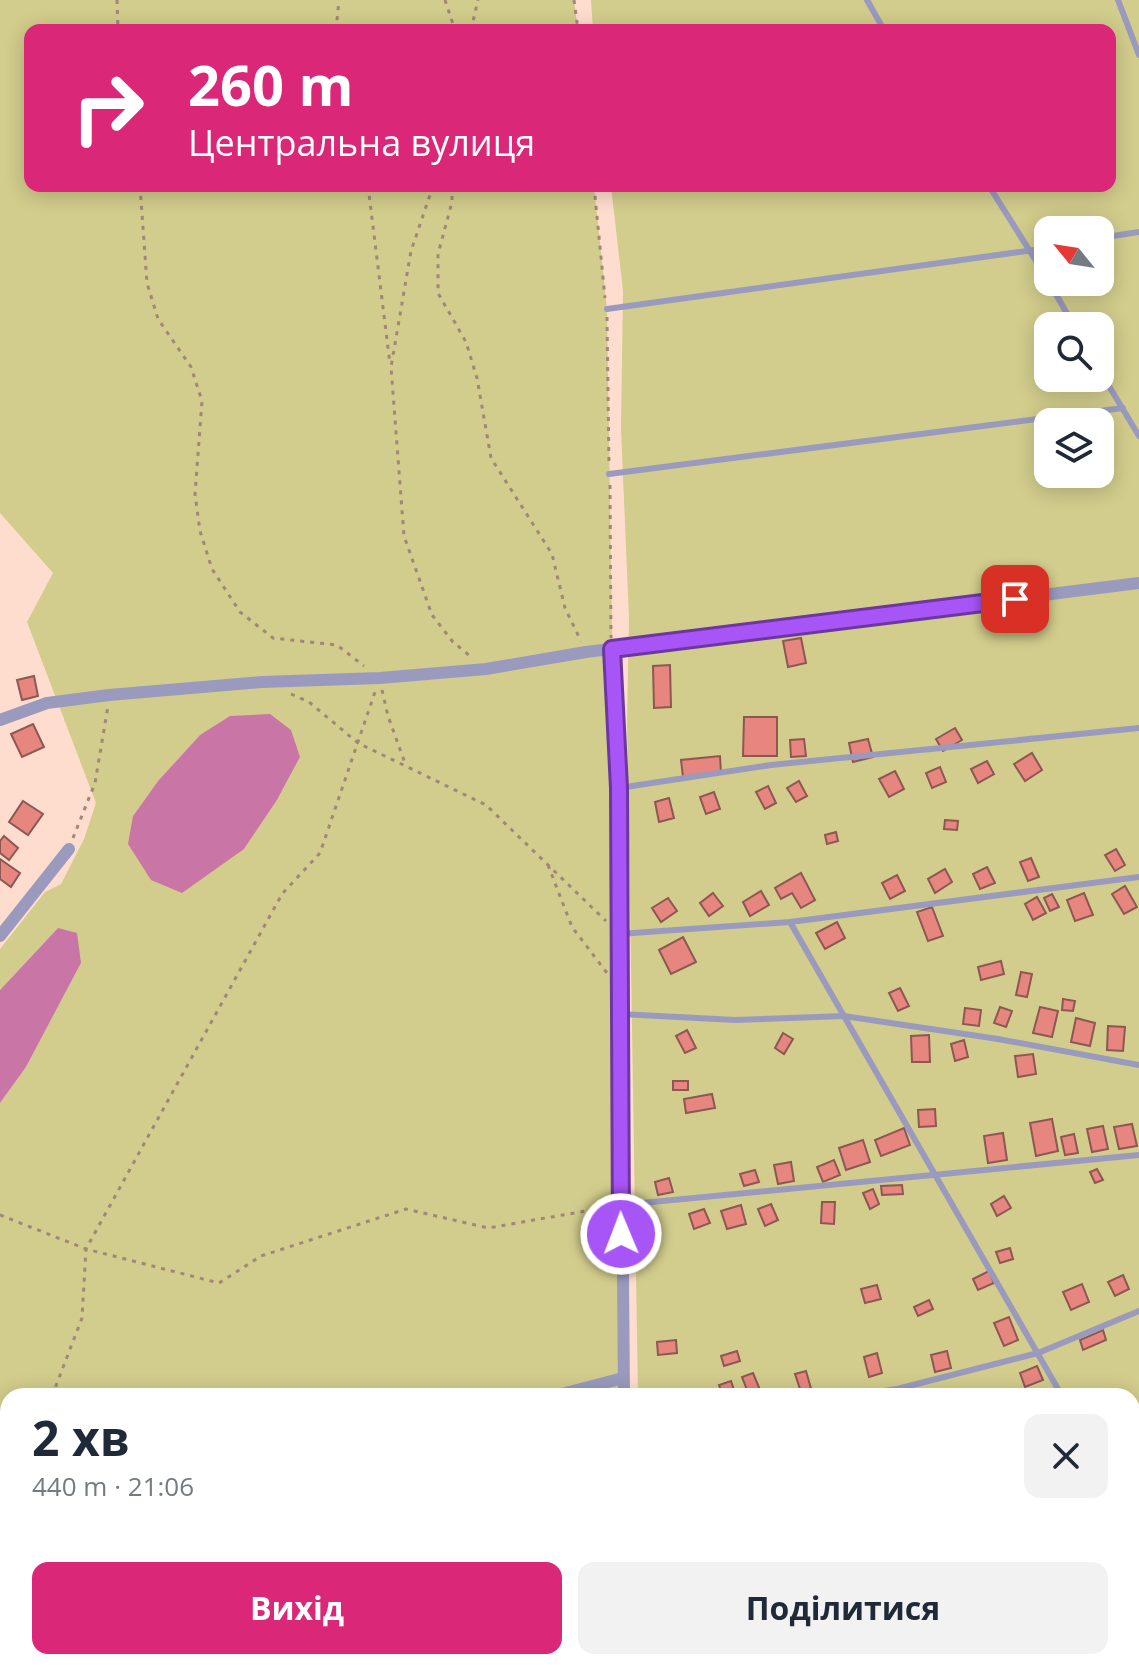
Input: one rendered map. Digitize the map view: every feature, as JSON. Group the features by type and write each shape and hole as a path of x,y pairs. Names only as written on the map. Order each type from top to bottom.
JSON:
{"street":[{"path":"0,720 47,703 109,695 262,682 380,678 486,669 586,652 1139,583"},
{"path":"612,649 619,788 624,1388"},
{"path":"0,936 69,849"},
{"path":"585,1388 623,1378"}],"lane":[{"path":"867,0 881,24"},
{"path":"1118,0 1139,55"},
{"path":"993,192 1034,255"},
{"path":"1114,236 1139,232"},
{"path":"607,309 1032,251"},
{"path":"1113,392 1139,436"},
{"path":"609,474 1123,408"},
{"path":"619,788 771,765 1139,728"},
{"path":"619,934 790,922 1139,877"},
{"path":"790,922 1058,1388"},
{"path":"620,1014 735,1020 844,1016 998,1039 1139,1065"},
{"path":"621,1205 1139,1155"},
{"path":"901,1388 1038,1353 1139,1311"}],"path":[{"path":"117,0 118,24"},
{"path":"337,24 339,0"},
{"path":"445,0 453,24"},
{"path":"472,24 478,0"},
{"path":"574,0 577,24"},
{"path":"140,192 147,283 158,319 191,367 202,401 195,494 200,531 212,569 240,612 273,638 337,645 380,678 388,716 406,766"},
{"path":"369,192 391,367 404,536 432,615 453,642 486,669"},
{"path":"391,367 411,251 431,192"},
{"path":"452,192 438,254 438,293 466,342 477,378 491,458 552,554 565,608 586,652"},
{"path":"595,192 607,309 612,649"},
{"path":"55,1388 82,1318 86,1249 282,894 320,853 380,678"},
{"path":"285,692 309,702 358,743 486,805 619,934"},
{"path":"69,849 95,783 109,695"},
{"path":"547,861 572,927 620,991"},
{"path":"0,1215 86,1249 219,1283 261,1256 406,1209 488,1228 621,1205"}],"shaded area":[{"path":"0,0 574,0 577,24 24,24 24,192 595,192 607,309 624,1388 0,1388 0,1103 26,1067 81,963 58,928 0,990 0,949 45,892 61,884 84,839 96,803 27,622 53,573 0,513","holes":["200,735 300,757 277,800 244,849 133,816 158,781"]},
{"path":"591,0 1139,0 1139,1388 638,1388 627,721 629,618 621,429 623,291 612,192 1116,192 1116,24 593,24"},
{"path":"270,714 291,730 300,757 277,800 244,849 182,893 151,880 128,844 133,816 158,781 200,735 230,716"},
{"path":"58,928 77,933 81,963 26,1067 0,1103 0,990"}],"building":[{"path":"801,638 806,663 788,667 783,641"},
{"path":"670,665 671,707 654,708 653,666"},
{"path":"34,676 38,696 22,700 17,680"},
{"path":"744,717 777,717 777,756 743,756"},
{"path":"33,724 44,747 22,757 11,734"},
{"path":"955,728 962,740 943,751 936,739"},
{"path":"804,739 806,756 791,757 790,740"},
{"path":"868,739 873,757 853,762 849,743"},
{"path":"1032,753 1042,770 1025,781 1014,764"},
{"path":"720,756 721,773 683,777 681,760"},
{"path":"987,761 994,774 978,783 971,769"},
{"path":"940,767 946,782 932,788 926,773"},
{"path":"895,771 904,789 889,797 879,779"},
{"path":"799,781 807,796 796,802 787,788"},
{"path":"768,786 776,803 765,809 756,792"},
{"path":"714,792 720,809 706,814 700,797"},
{"path":"669,798 674,818 659,822 655,802"},
{"path":"23,801 43,814 28,835 9,822"},
{"path":"945,820 958,821 957,830 944,829"},
{"path":"836,832 838,841 827,844 825,835"},
{"path":"4,836 18,848 9,860 0,853 0,841"},
{"path":"1116,849 1125,865 1115,871 1105,855"},
{"path":"1031,858 1039,877 1028,881 1020,862"},
{"path":"0,859 20,873 11,887 0,879"},
{"path":"987,867 995,883 980,889 973,874"},
{"path":"945,869 952,882 935,893 928,879"},
{"path":"801,873 815,900 801,908 792,893 781,899 775,888"},
{"path":"897,875 905,891 890,899 882,883"},
{"path":"1125,886 1137,907 1124,914 1112,894"},
{"path":"761,891 769,905 750,916 743,902"},
{"path":"713,893 723,906 709,916 700,903"},
{"path":"1084,893 1093,915 1075,921 1067,900"},
{"path":"1052,894 1059,907 1050,911 1044,898"},
{"path":"1037,897 1046,913 1033,920 1025,904"},
{"path":"668,898 677,911 661,922 652,908"},
{"path":"932,907 943,936 928,941 917,912"},
{"path":"837,922 845,938 825,949 816,933"},
{"path":"683,937 696,962 671,974 659,950"},
{"path":"1001,961 1004,974 981,980 978,967"},
{"path":"1021,972 1032,974 1027,997 1016,995"},
{"path":"900,988 909,1006 898,1011 889,993"},
{"path":"1063,999 1075,1001 1073,1011 1062,1010"},
{"path":"1000,1007 1012,1011 1006,1027 994,1023"},
{"path":"1040,1007 1058,1011 1052,1037 1033,1033"},
{"path":"965,1008 981,1010 979,1026 963,1024"},
{"path":"1076,1018 1095,1023 1090,1046 1071,1042"},
{"path":"1108,1026 1125,1027 1123,1051 1107,1050"},
{"path":"687,1030 696,1048 685,1053 676,1036"},
{"path":"783,1033 793,1039 784,1054 775,1048"},
{"path":"929,1035 930,1062 912,1062 911,1036"},
{"path":"964,1040 968,1057 955,1061 951,1044"},
{"path":"1033,1054 1036,1074 1018,1077 1015,1056"},
{"path":"673,1081 688,1081 688,1090 673,1090"},
{"path":"712,1094 715,1108 686,1113 684,1099"},
{"path":"935,1109 936,1126 919,1127 918,1110"},
{"path":"1052,1119 1058,1151 1036,1156 1030,1123"},
{"path":"1132,1124 1137,1146 1119,1149 1114,1127"},
{"path":"1103,1126 1108,1149 1092,1152 1087,1129"},
{"path":"904,1128 910,1145 881,1156 875,1140"},
{"path":"1003,1133 1007,1160 988,1163 984,1136"},
{"path":"1074,1134 1078,1153 1065,1155 1061,1137"},
{"path":"863,1140 870,1162 846,1170 839,1148"},
{"path":"834,1160 840,1175 823,1182 817,1167"},
{"path":"791,1162 794,1181 778,1184 774,1165"},
{"path":"1097,1169 1103,1180 1095,1183 1090,1172"},
{"path":"755,1170 759,1182 744,1186 740,1174"},
{"path":"669,1178 673,1192 658,1195 655,1182"},
{"path":"902,1185 903,1194 882,1195 881,1186"},
{"path":"873,1189 879,1204 870,1209 863,1193"},
{"path":"1004,1196 1011,1208 997,1216 991,1204"},
{"path":"822,1202 835,1202 834,1224 821,1223"},
{"path":"771,1204 778,1220 765,1226 758,1209"},
{"path":"741,1205 746,1224 727,1229 721,1211"},
{"path":"704,1209 710,1223 694,1229 689,1214"},
{"path":"1010,1248 1013,1259 1000,1263 996,1252"},
{"path":"989,1271 994,1283 978,1290 973,1279"},
{"path":"1123,1275 1129,1289 1115,1296 1108,1282"},
{"path":"1082,1284 1089,1302 1071,1310 1063,1292"},
{"path":"877,1285 881,1299 865,1303 861,1289"},
{"path":"929,1300 933,1309 918,1316 914,1307"},
{"path":"1009,1317 1018,1340 1004,1346 994,1323"},
{"path":"1103,1330 1106,1340 1083,1350 1080,1340"},
{"path":"676,1340 677,1353 658,1355 657,1342"},
{"path":"737,1351 740,1361 724,1366 721,1356"},
{"path":"947,1351 951,1368 935,1372 931,1355"},
{"path":"877,1353 882,1373 869,1377 864,1357"},
{"path":"1037,1366 1043,1380 1025,1387 1020,1373"},
{"path":"806,1371 811,1388 800,1388 795,1374"},
{"path":"753,1373 759,1388 746,1388 742,1377"},
{"path":"731,1381 733,1388 720,1388 719,1385"}],"route":[{"path":"621,1234 619,788 612,649 1015,599"}]}
